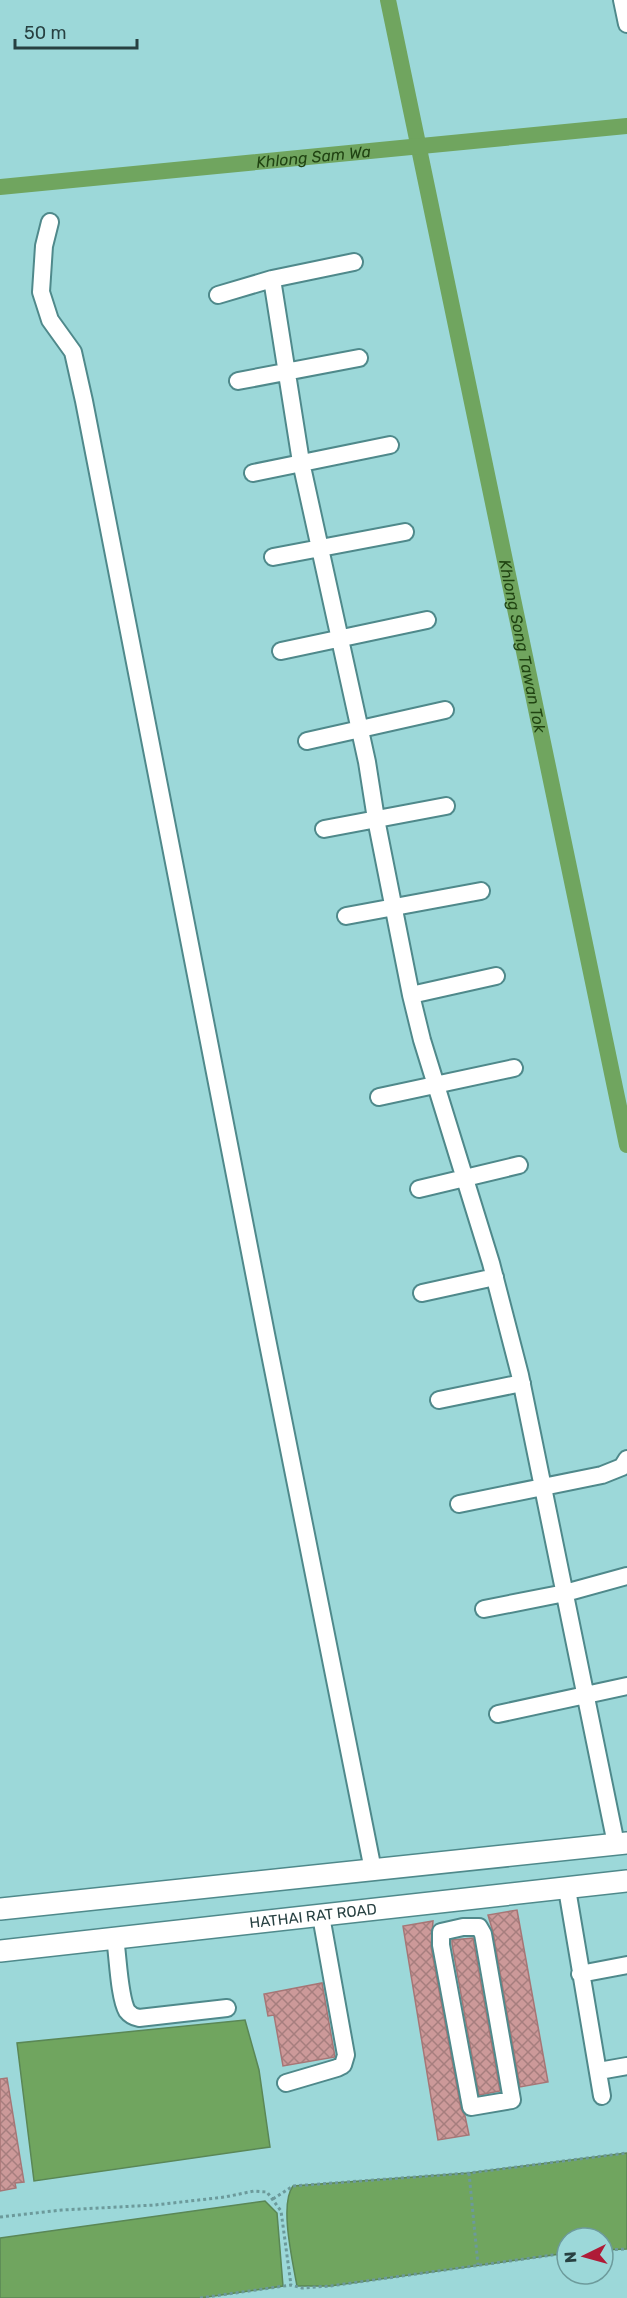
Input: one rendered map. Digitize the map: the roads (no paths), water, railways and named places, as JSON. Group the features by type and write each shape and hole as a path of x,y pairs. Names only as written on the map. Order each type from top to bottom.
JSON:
{"main road":[{"path":"0,1909 622,1843"},
{"name":"HATHAI RAT ROAD","path":"0,1951 627,1881"}],"street":[{"path":"622,0 627,24"},
{"path":"50,222 44,246 41,292 50,320 73,352 84,401 373,1870"},
{"path":"218,295 272,279 354,262"},
{"path":"272,279 301,462 367,762 411,995 435,1085 495,1278 522,1383 586,1695 622,1843"},
{"path":"238,381 359,358"},
{"path":"253,473 390,445"},
{"path":"273,557 405,532"},
{"path":"281,651 426,620"},
{"path":"307,741 359,727 445,710"},
{"path":"324,829 446,806"},
{"path":"346,916 481,891"},
{"path":"411,995 496,976"},
{"path":"379,1097 514,1068"},
{"path":"419,1189 519,1165"},
{"path":"422,1293 495,1278"},
{"path":"439,1400 522,1383"},
{"path":"459,1504 602,1475 622,1467 627,1459"},
{"path":"484,1609 565,1593 627,1576"},
{"path":"498,1714 627,1686"},
{"path":"567,1889 602,2096"},
{"path":"446,1902 450,1929"},
{"path":"286,2083 337,2068 343,2065 346,2055 321,1916"},
{"path":"479,1927 483,1934 513,2100 471,2107 441,1945 441,1932 450,1929 479,1927"},
{"path":"115,1938 123,2000 128,2012 133,2016 139,2018 227,2008"},
{"path":"580,1974 627,1965"},
{"path":"598,2072 627,2066"}],"waterway":[{"name":"Khlong Song Tawan Tok","path":"388,0 627,1145"},
{"name":"Khlong Sam Wa","path":"0,187 627,126"}]}
